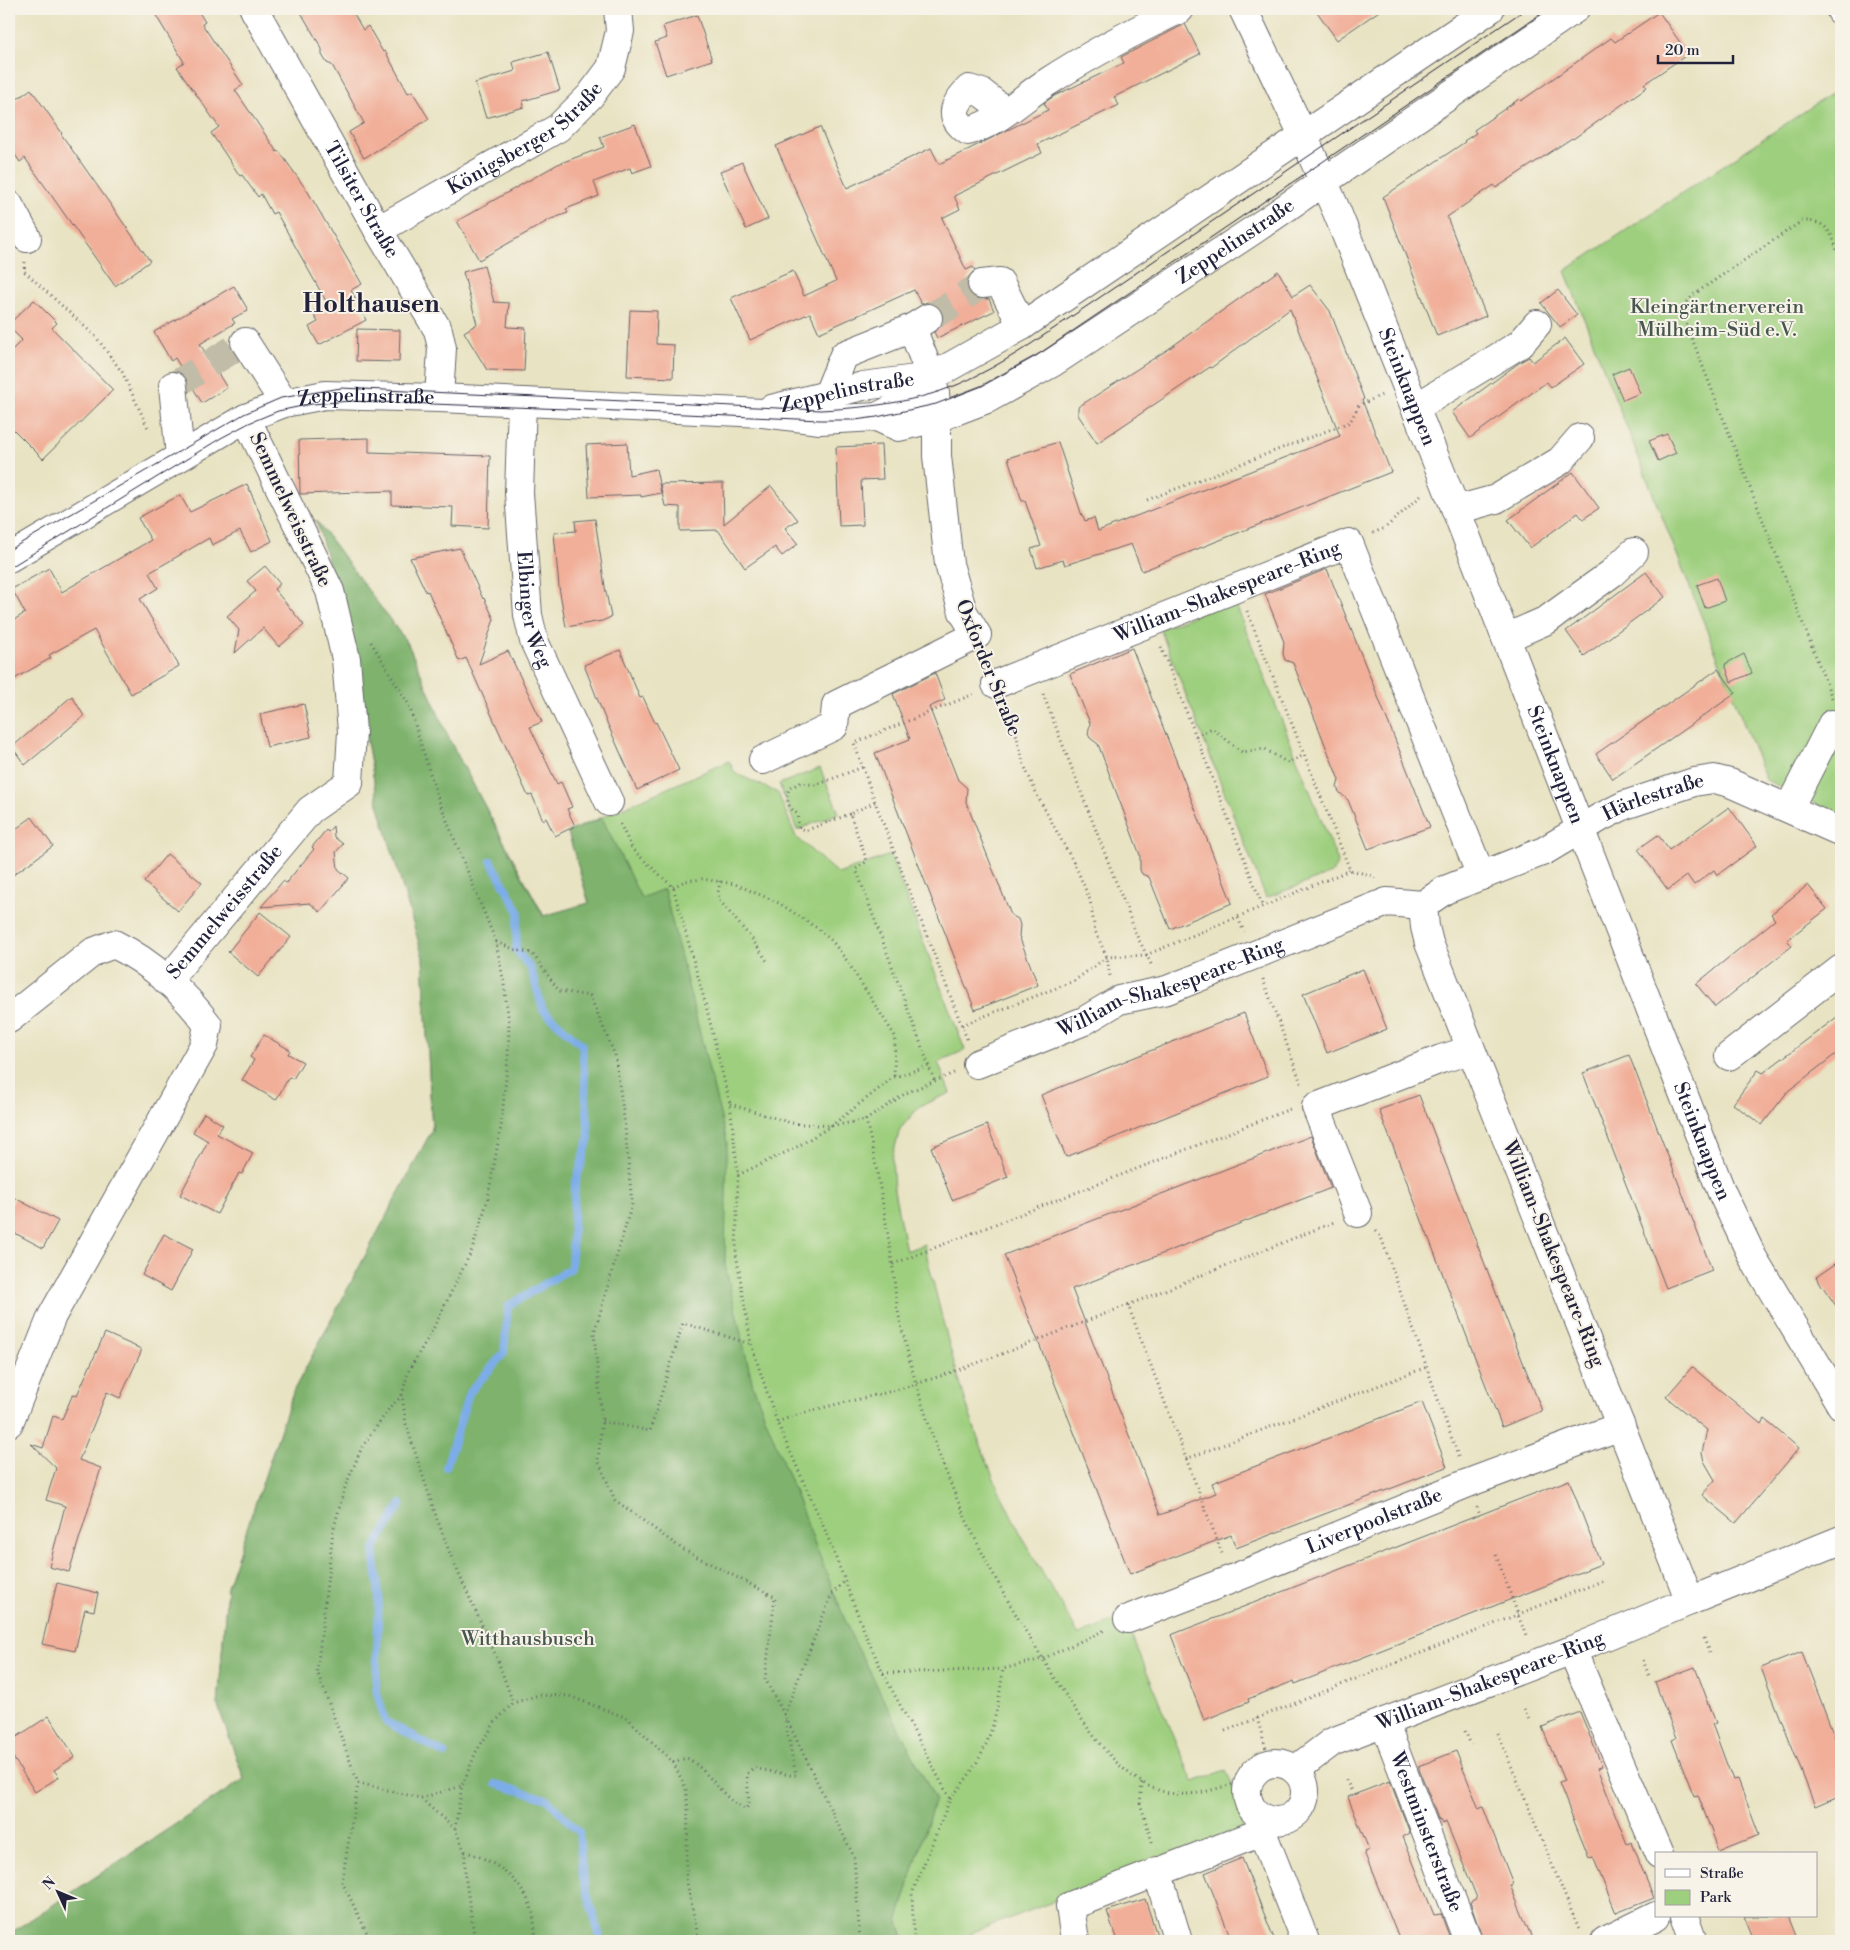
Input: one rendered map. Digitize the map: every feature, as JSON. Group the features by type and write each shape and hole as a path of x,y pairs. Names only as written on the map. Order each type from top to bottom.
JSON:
{"street":[{"name":"Tilsiter Straße","path":"254,9 378,230 438,330 442,348 439,398"},
{"name":"Königsberger Straße","path":"378,230 558,128 590,96 611,68 620,31 618,9"},
{"path":"1005,111 1047,83 1135,30 1180,9"},
{"name":"Steinknappen","path":"1243,9 1323,181 1415,408 1722,1193 1753,1258 1834,1382 1841,1406"},
{"name":"Zeppelinstraße","path":"9,558 246,418 284,403 325,395 439,398 763,413 820,420 878,417 910,400 931,377 1022,326 1490,9"},
{"name":"Zeppelinstraße","path":"878,417 899,427 937,418 987,399 1052,363 1254,229 1575,9"},
{"path":"9,205 27,238"},
{"path":"982,284 1000,282 1022,326"},
{"name":"Oxforder Straße","path":"763,760 834,726 836,705 977,635 964,612 949,564 937,456 935,393 920,323 844,354 828,394"},
{"path":"1415,408 1520,344 1537,324"},
{"path":"245,342 284,403"},
{"name":"Zeppelinstraße","path":"763,413 775,408 863,386 931,377"},
{"path":"172,460 173,386"},
{"name":"Elbinger Weg","path":"522,402 520,493 528,615 534,641 609,802"},
{"name":"Semmelweisstraße","path":"9,1423 52,1316 204,1045 208,1025 196,1008 167,981 310,810 349,783 352,731 346,659 330,591 246,418"},
{"path":"1456,510 1496,500 1560,461 1580,438"},
{"name":"William-Shakespeare-Ring","path":"996,684 1150,621 1350,543 1481,876"},
{"path":"1506,638 1547,620 1612,573 1634,552"},
{"path":"1789,808 1832,724"},
{"name":"Härlestraße","path":"1580,830 1601,816 1625,805 1694,782 1714,780 1730,783 1841,832"},
{"path":"1423,905 1445,890 1544,851 1580,830"},
{"name":"William-Shakespeare-Ring","path":"977,1064 1084,1022 1119,1000 1167,990 1386,902 1423,905 1425,927 1430,943 1690,1602"},
{"path":"9,1019 93,952 114,944 133,953 167,981"},
{"path":"1729,1056 1841,969"},
{"path":"1358,1213 1316,1107 1441,1059 1471,1050"},
{"name":"Liverpoolstraße","path":"1128,1619 1232,1580 1468,1483 1621,1426"},
{"name":"William-Shakespeare-Ring","path":"1283,1766 1332,1742 1572,1650 1841,1540"},
{"path":"1572,1650 1658,1852"},
{"name":"Westminsterstraße","path":"1384,1722 1468,1941"},
{"path":"1075,1941 1070,1906 1157,1872 1264,1826 1284,1820 1306,1810 1303,1803 1306,1794 1305,1785 1301,1777 1283,1766 1256,1770 1248,1784 1248,1802 1264,1826 1305,1941"},
{"path":"1157,1872 1178,1941"},
{"path":"1593,1937 1655,1916"},
{"path":"1686,1918 1694,1941"}],"path":[{"path":"1832,698 1684,318 1684,306 1693,295 1802,221 1816,220 1830,230 1841,262"},
{"path":"27,238 24,271 96,337 122,372 172,460"},
{"path":"1147,500 1350,422 1360,405 1384,393"},
{"path":"1350,543 1385,528 1423,493"},
{"path":"1237,587 1350,870"},
{"path":"1150,621 1263,907"},
{"path":"368,638 409,705 437,796 496,942 509,1023 508,1058 501,1127 487,1202 472,1250 432,1331 408,1372 402,1395 406,1424 437,1520 452,1559 497,1658 513,1703"},
{"path":"1033,669 1146,956 1167,990"},
{"path":"730,1104 791,1123 831,1126 866,1120 906,1093 977,1064 875,802 854,743 996,684"},
{"name":"Oxforder Straße","path":"996,684 1011,714 1024,765 1037,795 1076,867 1087,892 1095,931 1107,957 1108,969 1119,1000"},
{"path":"1196,736 1212,728 1242,752 1266,749 1288,762 1304,755"},
{"path":"862,768 816,785 800,783 789,788 786,798 790,808 797,814 799,829 807,830 850,814 875,802"},
{"path":"609,802 633,850 673,887 705,1002 730,1104 738,1175 736,1253 751,1344 777,1422 825,1530 844,1582 883,1673 950,1799"},
{"path":"850,814 867,861 856,869 934,1080"},
{"path":"962,1025 1074,982 1107,957 1146,956 1350,870 1374,876 1386,902"},
{"path":"673,887 685,882 702,879 735,884 779,903 817,928 832,941 847,961 894,1036 894,1077"},
{"path":"720,881 718,893 720,902 752,939 767,961"},
{"path":"1238,918 1255,954 1305,1093 1316,1107"},
{"path":"496,942 516,950 532,953 559,991 590,996 615,1055 624,1117 632,1204 594,1333 602,1421 598,1460 615,1500 682,1549 776,1598 764,1679 784,1714 854,1857 860,1940 868,1941"},
{"path":"738,1175 795,1148 831,1126 894,1077 929,1066"},
{"path":"893,1264 1298,1106 1316,1107"},
{"path":"866,1120 877,1169 893,1264 898,1313 916,1384 950,1481 973,1534 1011,1608 1042,1659 1093,1734 1114,1759 1142,1783 1168,1794 1213,1790 1236,1782 1248,1784"},
{"path":"777,1422 798,1414 876,1396 916,1384 1128,1305 1358,1213 1381,1237 1468,1483"},
{"path":"1128,1305 1232,1580"},
{"path":"602,1421 650,1431 683,1323 751,1344"},
{"path":"1186,1459 1427,1367"},
{"path":"371,1941 342,1882 358,1783 317,1671 333,1531 345,1487 362,1447 391,1406 402,1395"},
{"path":"1496,1555 1537,1663"},
{"path":"1225,1731 1519,1616 1602,1581"},
{"path":"673,1762 687,1758 698,1764 728,1798 740,1808 746,1809 749,1804 748,1774 753,1768 796,1775 784,1714 832,1594 844,1582"},
{"path":"883,1673 1003,1669 1042,1659 1128,1619"},
{"path":"1704,1638 1709,1653"},
{"path":"1643,1660 1649,1676"},
{"path":"914,1941 912,1894 950,1799 968,1777 983,1753 998,1704 1003,1669"},
{"path":"455,1829 462,1786 476,1752 496,1721 513,1703 539,1695 569,1696 597,1705 627,1718 673,1762 686,1789 688,1810 686,1878 699,1941"},
{"path":"1524,1709 1530,1722"},
{"path":"1257,1718 1283,1766"},
{"path":"1465,1731 1470,1745"},
{"path":"1498,1734 1593,1937"},
{"path":"1346,1780 1352,1792"},
{"path":"358,1783 420,1798 455,1829 465,1852 465,1875 475,1941"},
{"path":"1142,1783 1140,1803 1158,1863 1157,1872"},
{"path":"420,1798 462,1786"},
{"path":"465,1852 480,1855 498,1866 522,1890 532,1911 537,1941"}],"green space":[{"name":"Kleingärtnerverein Mülheim-Süd e.V.","path":"1841,87 1841,816 1766,780 1565,271"},
{"name":"Witthausbusch","path":"316,520 408,644 450,741 544,916 589,903 568,832 729,761 735,773 778,793 796,837 838,874 890,855 965,1050 938,1062 950,1093 920,1106 900,1129 892,1158 894,1190 906,1251 924,1244 962,1389 981,1446 1011,1515 1044,1576 1079,1635 1124,1617 1193,1782 1226,1770 1243,1811 1242,1830 971,1933 972,1941 9,1941 9,1934 244,1779 218,1706 227,1587 294,1390 432,1130 423,957 378,803 345,617"},
{"name":"Witthausbusch","path":"316,520 408,644 450,741 543,916 589,903 568,832 602,818 641,898 664,889 727,1142 725,1265 753,1386 850,1633 935,1799 898,1919 905,1941 9,1941 9,1934 244,1779 218,1706 227,1587 294,1390 432,1130 423,957 378,803 345,617"},
{"path":"1234,600 1338,862 1332,873 1266,898 1160,629"},
{"path":"820,768 839,813 797,830 779,784"}],"building":[{"path":"152,9 197,9 205,22 202,24 243,85 235,90 277,152 279,151 308,192 362,284 351,290 366,320 319,345 309,327 318,322 312,312 327,303 276,212 272,214 261,194 258,197 242,175 240,176 211,133 219,127 177,67 184,62"},
{"path":"299,9 351,9 363,30 368,26 383,52 385,51 408,93 412,91 429,119 364,158 349,132 364,123 332,65 327,63 322,55 322,49"},
{"path":"1315,9 1382,9 1337,40"},
{"path":"1659,12 1688,54 1644,84 1647,87 1573,139 1496,188 1494,185 1447,217 1486,316 1437,336 1383,197 1465,142 1476,133 1474,130 1519,99 1521,101 1611,38 1615,42"},
{"path":"697,15 712,60 666,75 655,42 667,38 663,26"},
{"path":"1185,24 1200,54 1114,97 1119,105 1038,144 1042,153 954,196 960,209 942,218 966,270 973,267 975,270 968,278 966,285 969,293 976,298 989,299 994,311 937,338 934,332 942,325 944,317 941,310 935,304 928,302 921,304 914,290 819,333 810,313 750,340 731,298 793,271 804,296 836,281 776,146 820,127 847,188 931,148 939,164 1048,110 1044,103 1054,96 1124,63 1121,57"},
{"path":"548,52 560,90 523,101 524,107 486,118 475,83 515,71 513,62"},
{"path":"31,89 150,261 115,286 25,158 20,162 9,146 9,105"},
{"path":"635,124 651,166 632,173 630,168 594,182 599,196 566,209 568,213 551,219 479,260 457,221 558,164 604,147 600,137"},
{"path":"742,162 768,219 746,229 720,172"},
{"path":"484,266 494,302 509,303 507,327 526,328 524,371 487,370 464,332 477,324 463,272"},
{"path":"1278,271 1293,296 1310,285 1330,311 1364,399 1362,400 1391,472 1142,571 1131,544 1065,565 1063,560 1037,568 1031,549 1041,546 1025,501 1022,501 1008,458 1058,442 1082,516 1085,521 1094,518 1098,531 1340,436 1290,309 1211,368 1097,443 1078,415 1078,407 1167,350"},
{"path":"234,286 248,310 232,319 235,323 200,344 227,388 202,403 175,358 171,361 154,332"},
{"path":"1558,290 1577,315 1560,327 1541,303"},
{"path":"34,300 57,323 52,328 113,390 43,459 9,425 9,353 22,340 9,327 9,324"},
{"path":"630,310 657,311 656,344 674,345 673,378 627,376"},
{"path":"357,329 400,330 399,362 356,361"},
{"path":"1565,338 1584,364 1551,387 1547,382 1470,438 1452,412 1520,362 1529,357 1533,362"},
{"path":"1629,367 1640,393 1623,400 1612,374"},
{"path":"1667,434 1676,453 1658,461 1649,441"},
{"path":"369,438 369,452 490,456 488,528 452,526 453,507 392,505 392,491 300,494 299,440"},
{"path":"627,443 629,475 656,469 661,493 641,497 641,495 589,497 586,445"},
{"path":"881,445 883,479 861,480 863,525 839,526 836,447"},
{"path":"1573,472 1599,508 1583,519 1578,513 1530,548 1508,520"},
{"path":"723,483 724,524 771,486 798,520 785,528 798,544 782,556 775,547 745,568 718,530 680,531 680,507 665,506 660,484"},
{"path":"247,484 272,541 251,552 240,531 212,545 209,538 149,573 158,588 140,599 179,666 131,694 94,630 49,655 51,658 9,682 9,623 25,613 12,589 49,568 62,592 151,540 138,518 180,495 190,512"},
{"path":"595,519 611,617 602,621 566,627 559,587 554,533 576,531 575,521"},
{"path":"460,548 494,619 479,664 508,651 542,722 530,727 557,784 561,782 572,807 567,809 575,826 555,836 546,818 543,820 532,795 528,796 466,658 459,661 428,591 426,592 410,558"},
{"path":"265,566 280,584 274,589 304,625 279,647 263,628 235,653 239,630 227,616 256,591 247,581"},
{"path":"1327,569 1430,827 1368,849 1348,800 1337,788 1339,780 1293,663 1285,660 1283,654 1284,642 1265,594"},
{"path":"1646,572 1665,597 1584,656 1566,631"},
{"path":"1717,578 1725,601 1705,608 1697,585"},
{"path":"1132,648 1232,903 1170,929 1149,877 1142,874 1140,870 1140,855 1098,744 1088,734 1090,723 1070,674"},
{"path":"620,650 640,698 643,697 679,770 637,790 584,665"},
{"path":"1744,654 1752,673 1731,682 1725,664"},
{"path":"1718,669 1736,693 1613,779 1596,754"},
{"path":"935,673 945,700 929,707 958,780 967,788 966,802 1011,915 1018,919 1020,925 1019,936 1038,985 975,1010 875,753 910,739 893,694"},
{"path":"72,696 84,716 25,765 12,747"},
{"path":"304,704 311,737 267,747 260,714"},
{"path":"1729,807 1757,846 1717,875 1714,870 1694,885 1687,875 1668,890 1638,849 1658,835 1669,850"},
{"path":"32,817 53,846 9,878 9,834"},
{"path":"333,826 334,837 343,844 336,852 338,869 349,878 320,912 310,903 261,907 283,881 286,883 314,849 312,847 326,830 328,832"},
{"path":"167,854 202,883 178,911 144,882"},
{"path":"1808,885 1827,909 1787,940 1792,946 1715,1007 1696,984 1775,920 1771,914"},
{"path":"260,912 291,937 258,977 228,952"},
{"path":"1363,969 1387,1029 1327,1053 1303,994"},
{"path":"1244,1013 1268,1076 1066,1157 1041,1095"},
{"path":"1841,1014 1841,1050 1788,1091 1762,1125 1733,1104 1758,1070 1763,1073"},
{"path":"264,1035 290,1050 288,1054 303,1062 293,1079 289,1077 276,1100 242,1080 254,1060 250,1057"},
{"path":"1629,1055 1712,1270 1666,1288 1583,1073"},
{"path":"1419,1095 1542,1411 1502,1427 1379,1110"},
{"path":"204,1113 223,1125 217,1134 253,1153 242,1174 239,1173 217,1214 180,1195 208,1141 193,1132"},
{"path":"987,1125 1008,1177 952,1200 931,1147"},
{"path":"1311,1136 1331,1188 1072,1289 1160,1515 1216,1493 1212,1483 1422,1402 1447,1467 1236,1548 1231,1535 1130,1574 1004,1255"},
{"path":"15,1198 58,1221 43,1248 9,1230 9,1209"},
{"path":"164,1234 193,1249 171,1291 142,1275"},
{"path":"1841,1260 1841,1313 1816,1277"},
{"path":"105,1333 141,1349 141,1352 120,1398 107,1392 79,1460 101,1468 69,1572 49,1567 65,1506 46,1500 56,1468 31,1444 43,1448 53,1416 62,1419 73,1394 77,1395"},
{"path":"1692,1367 1761,1424 1764,1419 1799,1448 1736,1523 1702,1495 1715,1480 1704,1461 1702,1453 1707,1430 1666,1397"},
{"path":"1569,1480 1601,1564 1295,1684 1294,1681 1248,1699 1249,1702 1204,1720 1171,1635"},
{"path":"57,1583 98,1593 94,1611 85,1609 75,1651 42,1644"},
{"path":"1802,1652 1841,1753 1841,1795 1815,1806 1761,1668"},
{"path":"1695,1667 1716,1723 1712,1724 1726,1762 1733,1780 1738,1779 1759,1835 1719,1851 1698,1795 1694,1796 1672,1740 1676,1738 1655,1682"},
{"path":"1580,1712 1602,1766 1597,1768 1627,1844 1631,1842 1654,1898 1616,1913 1593,1857 1589,1858 1574,1821 1559,1783 1564,1781 1542,1727"},
{"path":"49,1716 75,1757 54,1770 59,1777 35,1792 9,1751 9,1742"},
{"path":"1456,1751 1479,1809 1483,1807 1513,1884 1510,1885 1533,1941 1483,1941 1470,1902 1477,1898 1446,1822 1442,1824 1439,1821 1419,1769 1419,1766"},
{"path":"1390,1781 1410,1833 1403,1837 1434,1915 1441,1914 1451,1941 1400,1941 1364,1852 1369,1850 1348,1797"},
{"path":"1242,1858 1275,1941 1232,1941 1218,1906 1205,1873"},
{"path":"1145,1899 1159,1941 1117,1941 1107,1911"},
{"path":"1745,1918 1790,1918 1799,1941 1754,1941"}],"waterway":[{"path":"446,1467 469,1393 504,1353 508,1306 571,1268 575,1185 589,1138 582,1045 543,1010 531,969 516,950 519,912 491,861"},
{"path":"401,1504 374,1549 379,1595 376,1689 385,1721 445,1754"},
{"path":"496,1784 547,1799 579,1832 583,1878 601,1941"}],"tunnel":[{"path":"928,318 950,306 982,284"},
{"path":"173,386 245,342"}],"tram line":[{"path":"9,550 244,414 281,398 341,388 821,410 862,407 902,401 941,391 985,372 1031,344 1526,9"},
{"path":"9,568 221,438 249,423 278,411 312,404 351,401 820,420 855,420 877,417 936,404 982,386 1036,356 1548,9"}],"district":[{"name":"Holthausen","path":"371,304"}]}
